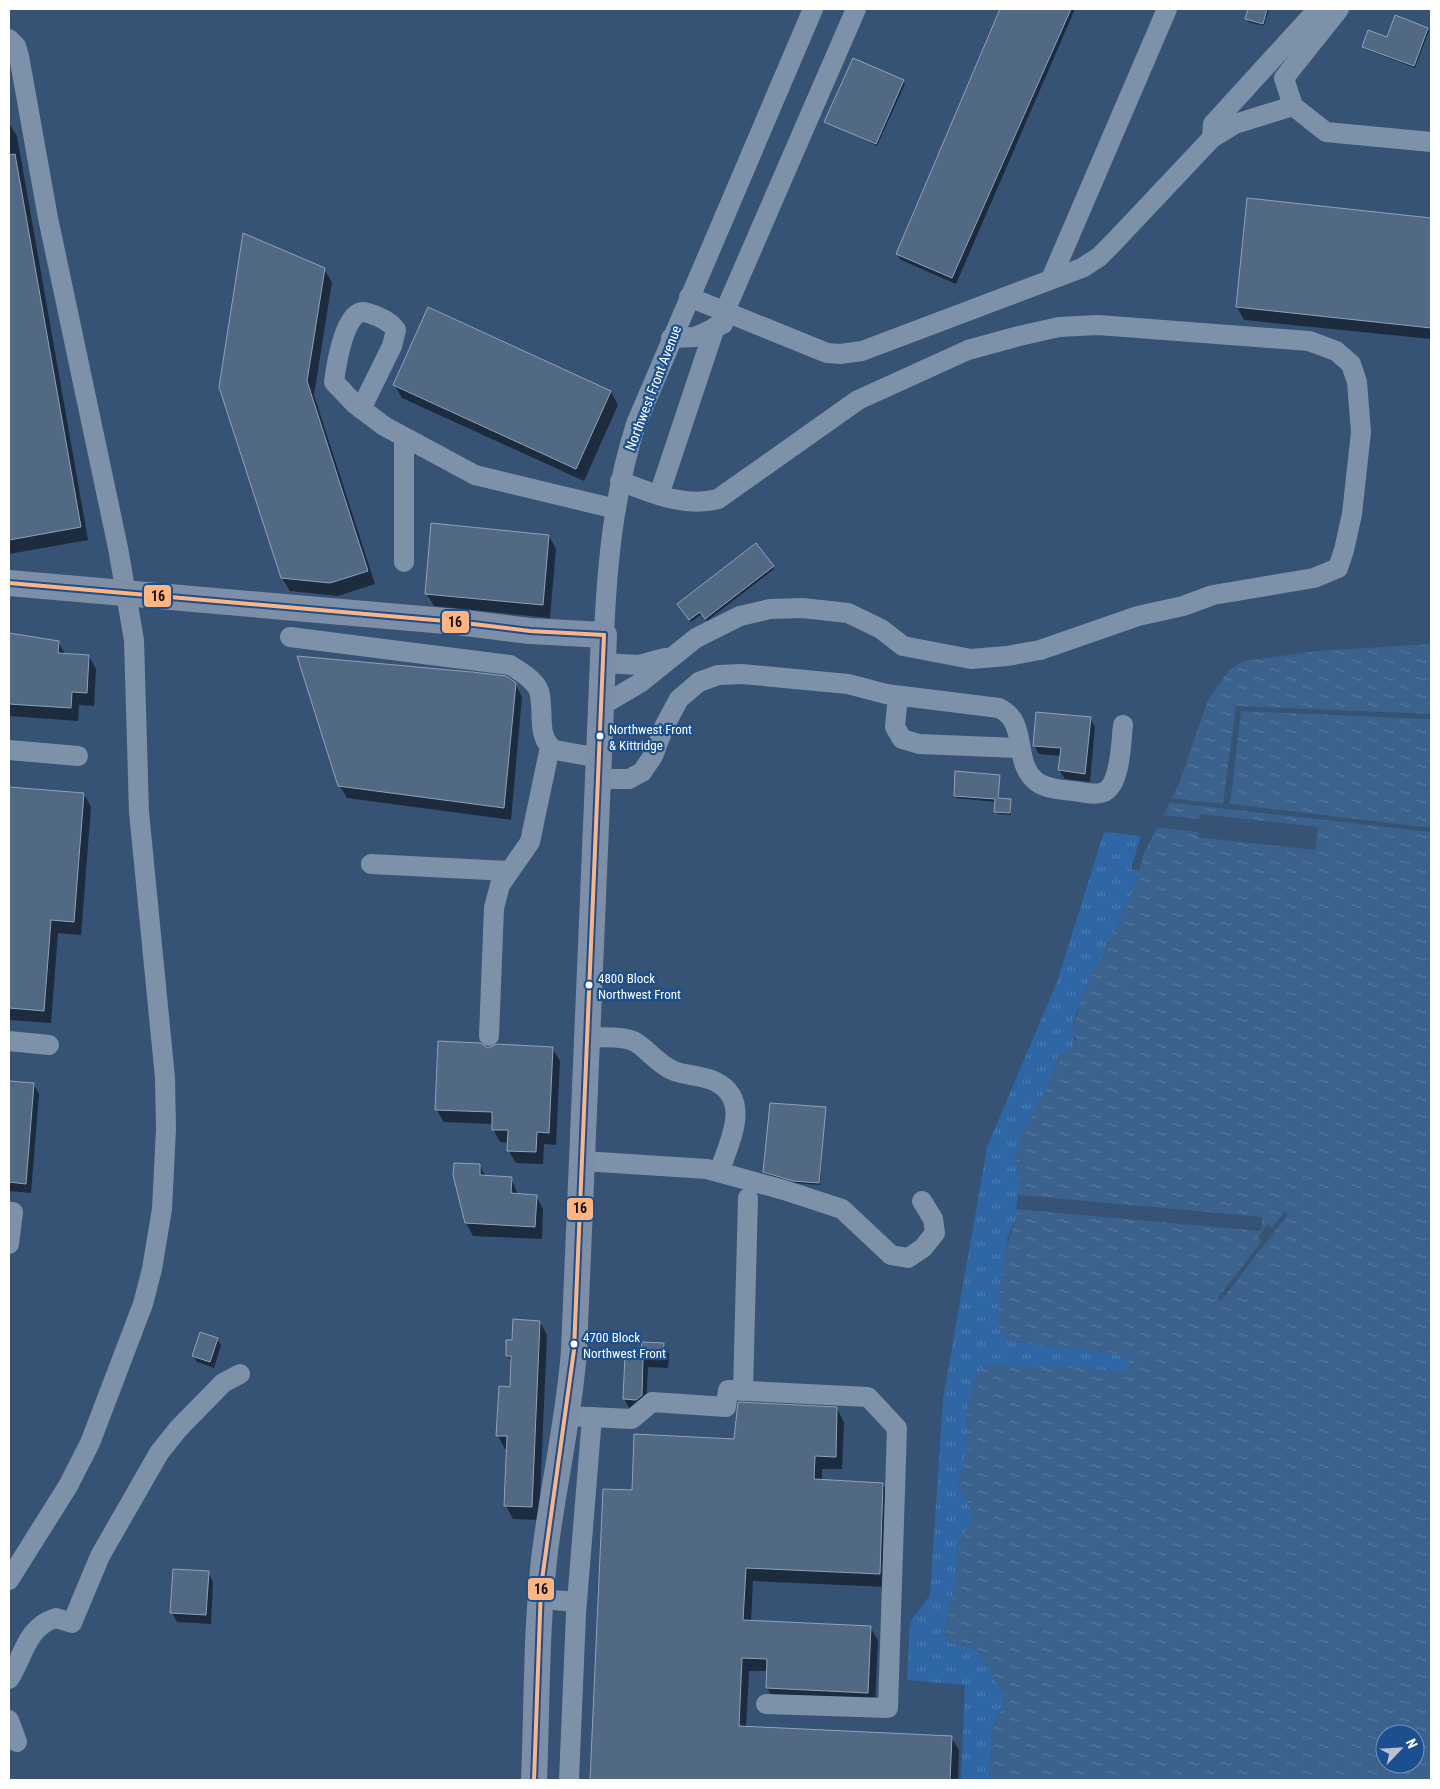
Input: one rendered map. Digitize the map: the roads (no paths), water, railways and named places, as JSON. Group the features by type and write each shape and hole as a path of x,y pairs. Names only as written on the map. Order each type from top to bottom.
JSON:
{"main road":[{"path":"9,583 457,622 530,631 604,635"},
{"name":"Northwest Front Avenue","path":"534,1780 541,1599 552,1500 580,1416 575,1342 604,635"}],"street":[{"name":"Northwest Front Avenue","path":"604,635 606,581 620,481 636,424 671,338 813,9"},
{"path":"660,495 726,318 856,9"},
{"path":"1051,279 1167,9"},
{"path":"1212,138 1213,124 1318,9"},
{"path":"1339,9 1284,78 1293,106 1326,132 1431,142"},
{"path":"9,39 16,46 19,56 48,218 118,548 134,640 139,812 164,1070 166,1129 161,1218 143,1304 90,1443 68,1486 9,1580"},
{"path":"689,297 726,318 827,353 852,354 1082,268 1099,257 1212,138 1235,124 1293,106"},
{"path":"671,338 689,338 726,318"},
{"path":"601,706 640,683 696,638 740,616 770,609 802,608 848,613 881,629 903,646 971,659 1007,656 1040,650 1138,616 1183,606 1213,595 1314,578 1338,568 1348,532 1361,432 1357,382 1351,364 1336,351 1309,341 1153,327 1098,325 1059,327 968,350 858,400 718,499 702,504 685,502 620,481"},
{"path":"361,409 404,437 475,475 616,509"},
{"path":"404,437 404,562"},
{"path":"290,637 510,665 522,672 539,692 544,736 550,747 629,779 642,772 653,756 664,726 679,699 699,682 718,675 742,674 848,684 898,696 999,708 1008,713 1019,731 1020,748 1028,774 1039,783 1054,789 1092,794 1104,792 1111,786 1116,776 1123,725"},
{"path":"603,663 639,665 657,661 677,653"},
{"path":"898,696 895,727 902,739 919,744 1020,748"},
{"path":"489,1036 494,908 500,885 530,842 550,747"},
{"path":"9,750 78,756"},
{"path":"370,864 508,871"},
{"path":"588,1037 636,1042 660,1063 674,1071 703,1077 728,1090 736,1105 736,1120 719,1172"},
{"path":"9,1041 49,1045"},
{"path":"583,1161 707,1169 784,1190 842,1209 890,1255 908,1258 923,1248 935,1233 933,1219 922,1201"},
{"path":"743,1390 748,1198"},
{"path":"9,1212 13,1212 9,1244"},
{"path":"9,1679 25,1644 39,1627 56,1618 72,1623 112,1534 168,1441 223,1382 240,1374"},
{"path":"569,1780 577,1602 580,1416 632,1419 652,1402 726,1407 728,1390 743,1390 868,1397 897,1428 888,1708 766,1704"},
{"path":"541,1599 577,1602"},
{"path":"9,1720 17,1742"}],"water":[{"path":"1431,644 1431,1780 989,1780 992,1729 1003,1706 1004,1697 984,1658 973,1648 949,1642 945,1637 944,1629 956,1585 958,1545 973,1519 972,1511 958,1484 968,1448 967,1413 974,1382 982,1368 997,1365 1017,1368 1087,1368 1116,1372 1129,1369 1129,1362 1126,1358 1113,1353 1014,1342 1005,1339 999,1328 1003,1257 1017,1216 1020,1198 1016,1155 1020,1136 1046,1090 1060,1055 1069,1051 1074,1045 1076,1038 1071,1034 1081,1000 1130,899 1145,851 1179,784 1208,700 1229,670 1244,661 1317,651"}],"place":[{"name":"Northwest Front & Kittridge","path":"600,736"},
{"name":"4800 Block Northwest Front","path":"589,985"},
{"name":"4700 Block Northwest Front","path":"574,1344"}]}
